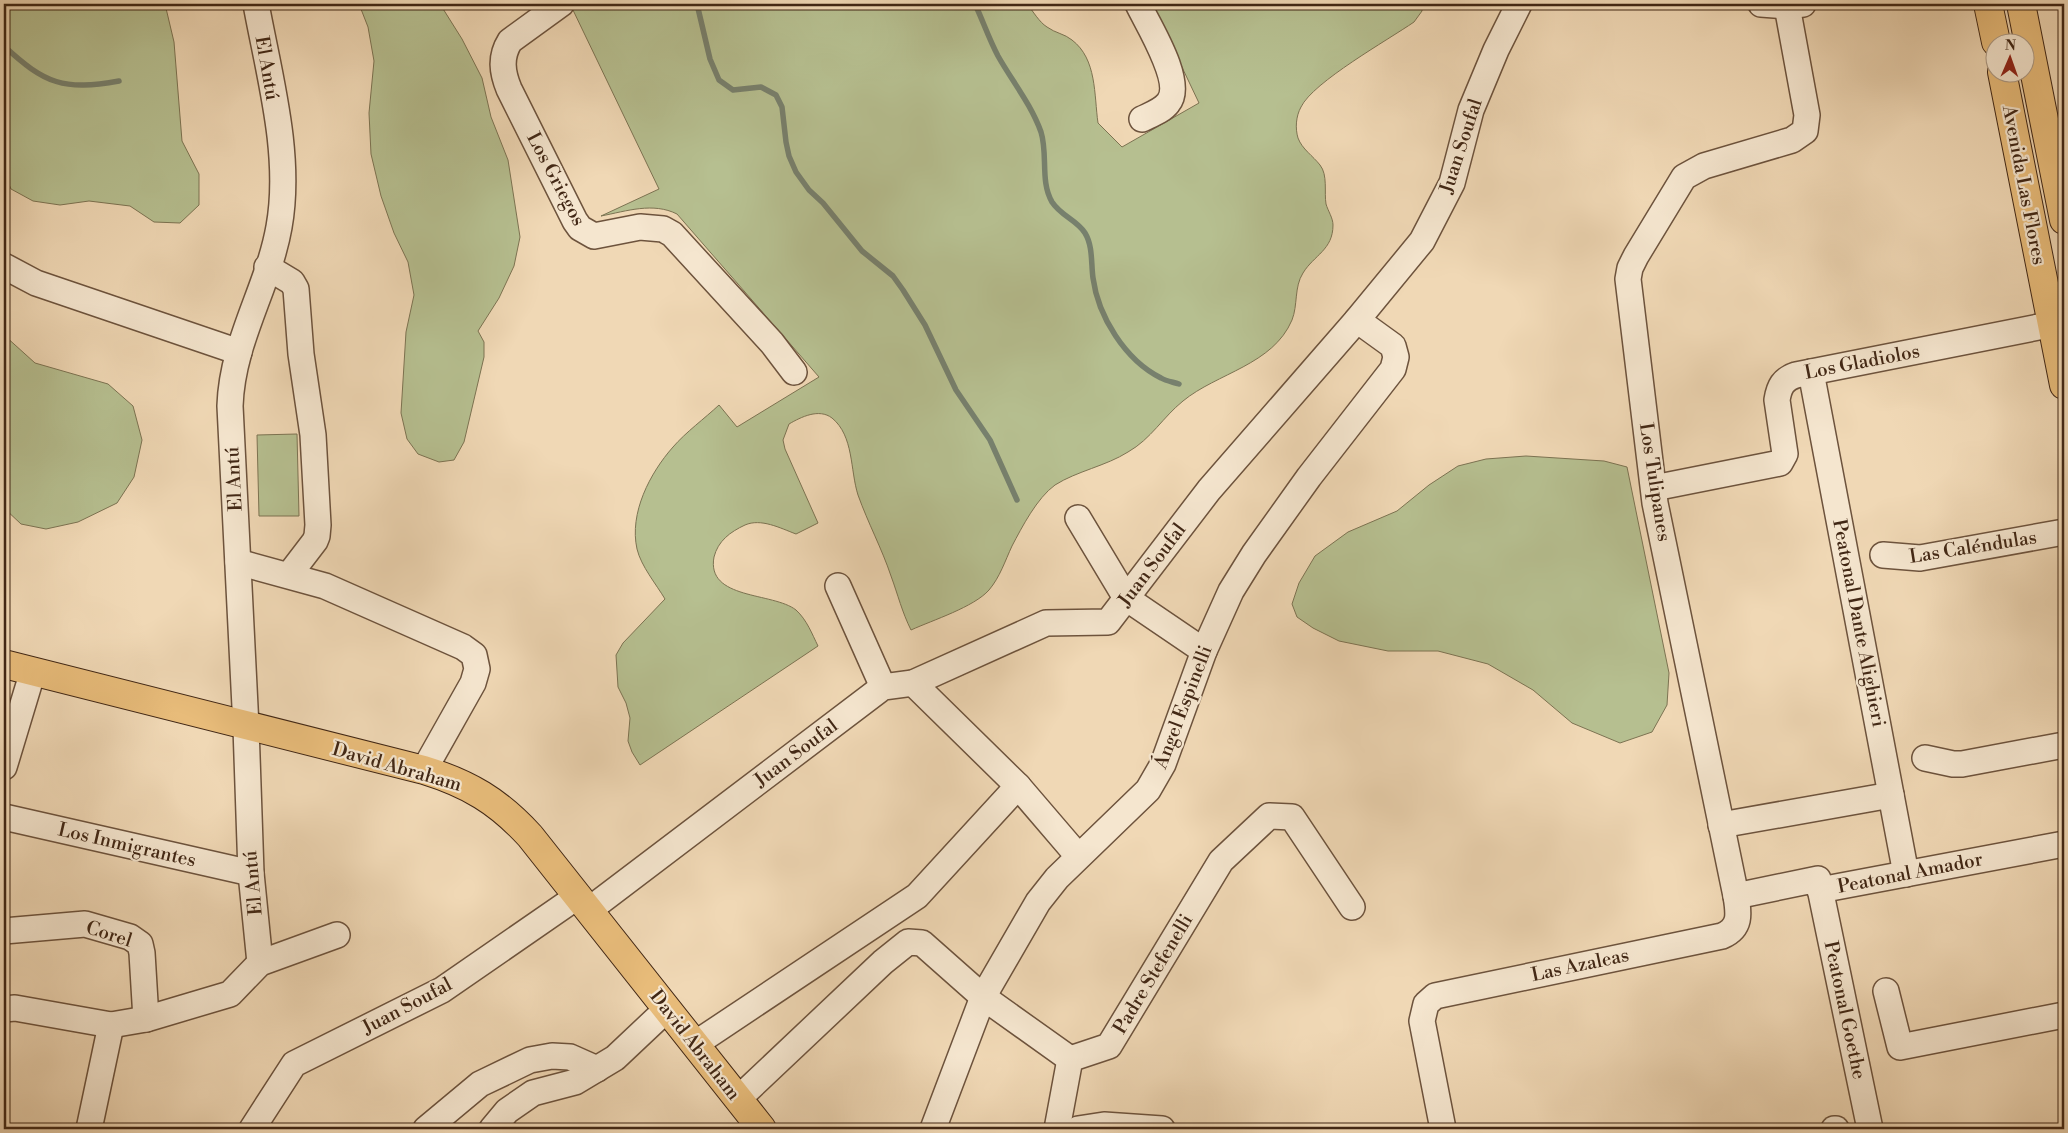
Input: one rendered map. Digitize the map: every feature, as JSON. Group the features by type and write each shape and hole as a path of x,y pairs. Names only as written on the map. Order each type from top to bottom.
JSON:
{"main road":[{"path":"1988,4 1994,32"},
{"name":"Avenida Las Flores","path":"2022,4 2064,220"},
{"name":"Avenida Las Flores","path":"2004,82 2058,323 2064,385"},
{"name":"David Abraham","path":"4,664 424,770 471,788 493,801 530,836 762,1129"}],"street":[{"name":"El Antú","path":"256,4 278,124 283,194 279,228 232,377 230,406 246,726 250,873 260,963"},
{"name":"Los Griegos","path":"561,4 510,41 506,49 503,68 509,89 575,221 580,228 594,236 640,227 664,229 672,234 772,343 794,372"},
{"path":"1138,4 1169,68 1174,88 1168,103 1162,109 1142,119"},
{"name":"Juan Soufal","path":"260,1127 294,1064 442,990 583,903 883,687 912,683 1046,623 1108,622 1208,490 1357,320 1422,241 1452,183 1472,110 1496,50 1519,4"},
{"path":"1761,4 1795,5"},
{"name":"Los Tulipanes","path":"1736,927 1739,911 1658,519 1629,292 1630,268 1684,177 1704,166 1792,140 1806,131 1807,115 1795,5"},
{"path":"4,266 36,284 239,352"},
{"path":"267,267 292,282 296,289 301,354 313,435 317,536 290,575"},
{"name":"Ángel Espinelli","path":"933,1129 983,997 1038,902 1078,856 1148,790 1163,764 1204,651 1231,591 1254,554 1309,477 1385,381 1392,369 1396,357 1393,346 1357,320"},
{"name":"Los Gladiolos","path":"1654,488 1780,464 1785,454 1777,409 1778,392 1787,378 2058,323"},
{"name":"Peatonal Dante Alighieri","path":"1811,372 1906,874"},
{"path":"1078,518 1126,598 1204,651"},
{"name":"Las Caléndulas","path":"1882,555 1920,558 2064,532"},
{"path":"238,562 290,575 344,594 463,647 474,655 477,669 473,683 424,770"},
{"path":"838,586 883,687"},
{"path":"4,768 33,671"},
{"path":"912,683 1018,786 1078,856"},
{"path":"1925,758 1962,764 2064,745"},
{"path":"695,1044 917,896 1018,786"},
{"path":"1721,825 1891,795"},
{"name":"Padre Stefenelli","path":"1070,1059 1109,1046 1221,861 1269,816 1292,817 1352,907"},
{"name":"Los Inmigrantes","path":"4,817 250,873"},
{"name":"Peatonal Amador","path":"1736,896 1818,879 1820,890 2064,844"},
{"name":"Peatonal Goethe","path":"1820,890 1870,1129"},
{"name":"Corel","path":"4,931 84,924 130,937 140,944 142,953 146,1020"},
{"name":"Las Azaleas","path":"1443,1129 1422,1021 1426,1004 1435,996 1722,936 1736,927"},
{"path":"4,1009 16,1008 111,1025 146,1020 230,994 260,963 337,935"},
{"path":"738,1099 883,962 908,942 922,943 983,997 1070,1059 1057,1129"},
{"path":"1886,990 1900,1047 2064,1015"},
{"path":"492,1129 507,1111 533,1093 575,1082 615,1058 667,1009"},
{"path":"89,1129 111,1025"},
{"path":"426,1129 480,1084 530,1060 552,1056 570,1057 596,1069"},
{"path":"1078,1129 1104,1125 1162,1129"}],"green space":[{"path":"4,4 165,4 174,42 182,141 199,174 199,205 180,223 154,222 130,206 89,201 60,205 33,201 11,189 4,174"},
{"path":"359,4 440,4 462,39 482,78 491,117 508,160 520,237 514,266 499,298 478,331 484,342 484,357 464,442 454,460 439,462 418,454 407,439 401,413 406,332 414,295 408,262 394,233 381,196 371,154 369,113 374,61 368,27"},
{"path":"576,4 1027,4 1044,25 1069,38 1080,48 1086,57 1095,89 1098,123 1122,147 1199,103 1152,4 1422,4 1422,11 1414,22 1352,62 1320,86 1308,97 1299,111 1296,122 1298,138 1302,146 1322,169 1325,179 1326,204 1333,225 1330,241 1300,278 1294,314 1283,335 1272,348 1258,358 1197,391 1183,401 1136,447 1119,457 1064,480 1048,491 1025,522 993,585 974,602 953,613 911,630 858,495 848,444 839,425 832,418 821,414 804,416 789,424 783,440 785,449 818,523 796,534 764,523 745,525 730,534 718,546 714,557 714,571 720,581 730,588 786,604 796,610 806,623 818,646 640,765 628,741 630,718 626,703 618,687 616,655 623,643 665,599 645,568 637,549 636,522 643,494 649,481 673,447 719,405 737,427 819,377 677,214 668,210 649,208 601,216 659,189 572,8"},
{"path":"4,335 35,363 108,384 133,406 142,440 134,477 117,503 78,522 46,529 21,524 4,508"},
{"path":"297,434 299,516 259,516 257,435"},
{"path":"1526,456 1604,461 1627,467 1669,673 1667,705 1652,732 1620,743 1572,723 1533,690 1488,664 1438,651 1388,651 1339,641 1313,628 1297,617 1292,604 1299,583 1315,556 1348,532 1397,511 1429,485 1458,466 1486,459"}],"waterway":[{"path":"697,4 710,59 719,80 733,90 761,87 776,95 782,107 789,156 796,172 809,190 823,203 862,251 893,276 903,290 925,325 956,390 990,440 1017,500"},
{"path":"975,4 998,56 1027,102 1041,132 1048,194 1056,207 1078,225 1088,238 1096,292 1107,322 1115,336 1136,360 1161,378 1179,384"},
{"path":"4,46 32,69 56,82 84,85 119,81"}]}
